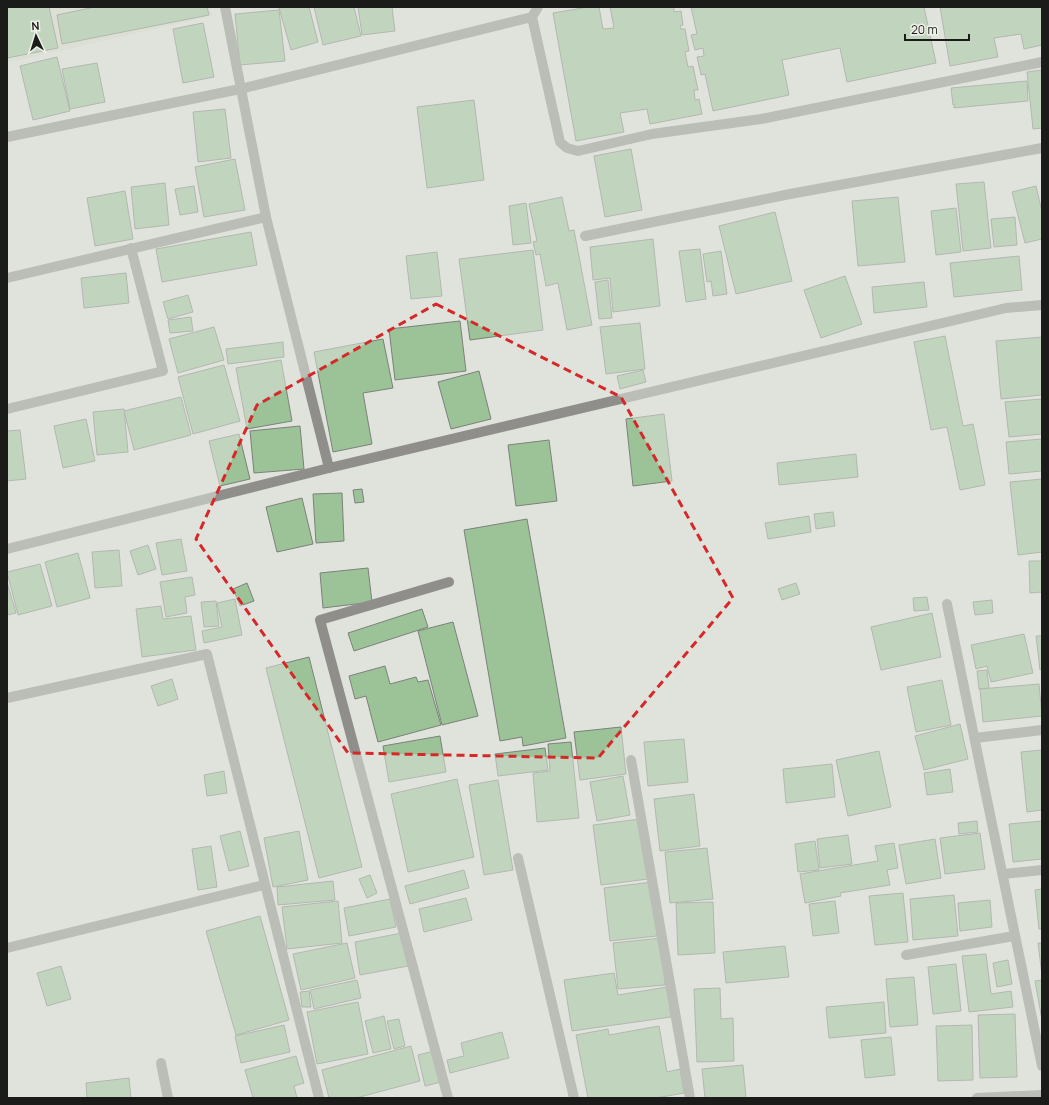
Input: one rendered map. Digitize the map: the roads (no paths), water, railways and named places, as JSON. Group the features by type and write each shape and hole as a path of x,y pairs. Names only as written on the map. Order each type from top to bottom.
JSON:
{"street":[{"path":"225,7 266,217 329,468"},
{"path":"538,7 532,17 560,142 566,148 578,151 652,134 761,119 1042,62"},
{"path":"7,137 240,89 532,17"},
{"path":"585,236 790,194 1042,148"},
{"path":"7,278 266,217"},
{"path":"7,409 163,371 131,248"},
{"path":"7,548 329,468 1006,308 1042,305"},
{"path":"448,1098 320,620 449,582"},
{"path":"948,604 1003,874 1014,936 1042,1066"},
{"path":"7,698 207,654 264,885 319,1098"},
{"path":"975,738 1042,730"},
{"path":"631,760 690,1098"},
{"path":"518,858 574,1098"},
{"path":"1003,874 1042,870"},
{"path":"7,948 264,885"},
{"path":"906,955 1014,936"},
{"path":"161,1063 168,1098"},
{"path":"977,1098 1042,1094"}]}
